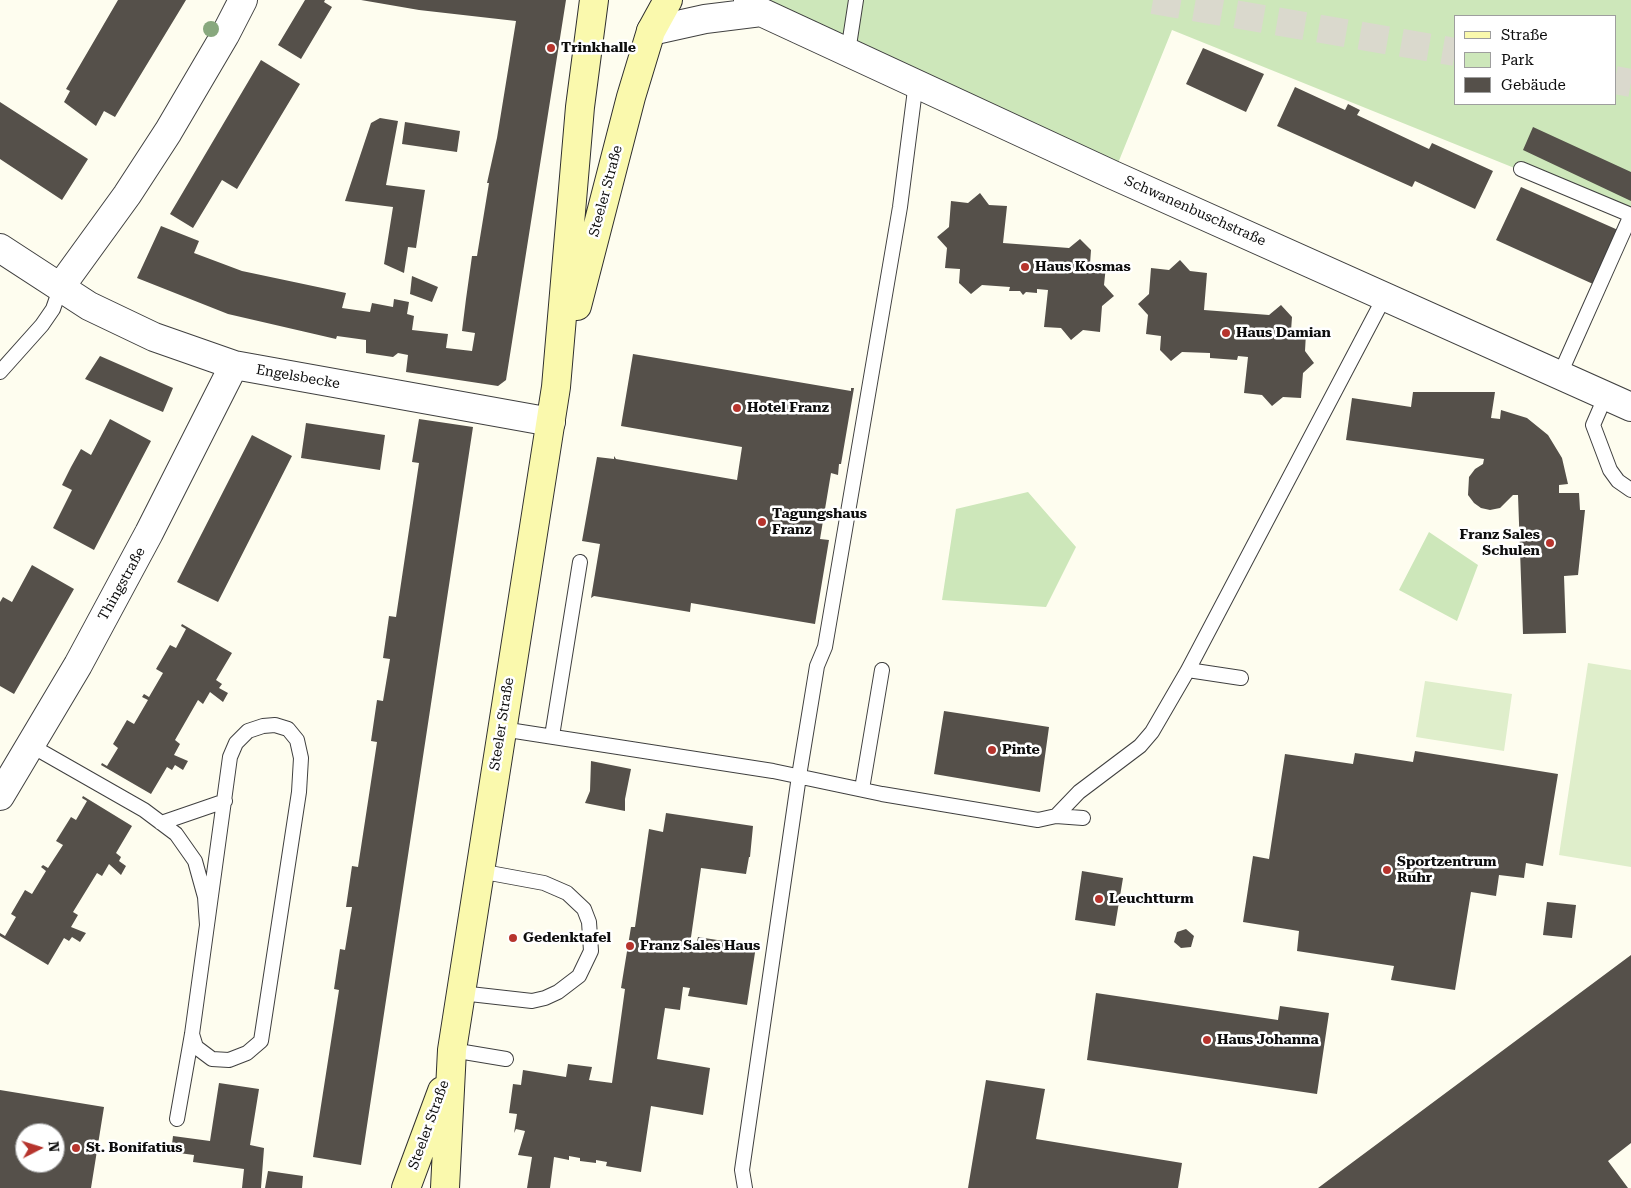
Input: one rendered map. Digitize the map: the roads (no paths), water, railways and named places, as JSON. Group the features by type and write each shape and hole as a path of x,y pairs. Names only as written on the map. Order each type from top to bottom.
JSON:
{"main road":[{"name":"Steeler Straße","path":"445,1188 452,1055 479,871 556,387 580,107 594,0"},
{"name":"Steeler Straße","path":"556,387 628,106 651,31 668,0"},
{"name":"Steeler Straße","path":"406,1188 436,1108 452,1055"}],"street":[{"path":"61,286 127,195 168,132 225,35 243,0"},
{"name":"Schwanenbuschstraße","path":"651,31 754,6 848,52 1113,175 1631,407"},
{"name":"Engelsbecke","path":"0,248 89,306 154,337 234,365 551,422"},
{"name":"Thingstraße","path":"0,796 78,665 149,533 234,365"}],"lane":[{"path":"848,52 856,0"},
{"path":"745,1188 742,1170 799,776 817,666 826,647 900,207 916,82"},
{"path":"1521,169 1631,215 1560,374"},
{"path":"0,372 42,325 53,309 61,286"},
{"path":"1056,816 1079,792 1140,746 1152,732 1188,670 1385,296"},
{"path":"1606,395 1593,425 1610,470 1618,481 1631,490"},
{"path":"552,736 580,562"},
{"path":"862,789 882,670"},
{"path":"1188,670 1241,678"},
{"path":"177,1119 192,1034 230,757 236,743 248,731 262,726 275,725 288,729 297,740 301,758 299,792 265,1026 261,1041 247,1053 229,1060 212,1059 196,1047 192,1034"},
{"path":"502,729 799,776 1038,820 1056,816 1083,818"},
{"path":"30,745 144,810 176,834 195,861 205,897 207,925"},
{"path":"161,823 225,802"},
{"path":"461,993 532,1000 545,998 558,992 579,976 591,950 592,936 584,909 567,893 544,883 479,871"},
{"path":"452,1055 506,1059"}],"tunnel":[{"path":"1153,0 1454,52"},
{"path":"1616,80 1631,83"}],"place":[{"name":"Trinkhalle","path":"551,48"},
{"name":"Haus Kosmas","path":"1025,267"},
{"name":"Haus Damian","path":"1226,333"},
{"name":"Hotel Franz","path":"737,408"},
{"name":"Tagungshaus Franz","path":"762,522"},
{"name":"Franz Sales Schulen","path":"1550,543"},
{"name":"Pinte","path":"992,750"},
{"name":"Sportzentrum Ruhr","path":"1387,870"},
{"name":"Leuchtturm","path":"1099,899"},
{"name":"Gedenktafel","path":"513,938"},
{"name":"Franz Sales Haus","path":"630,946"},
{"name":"Haus Johanna","path":"1207,1040"},
{"name":"St. Bonifatius","path":"76,1148"}]}
